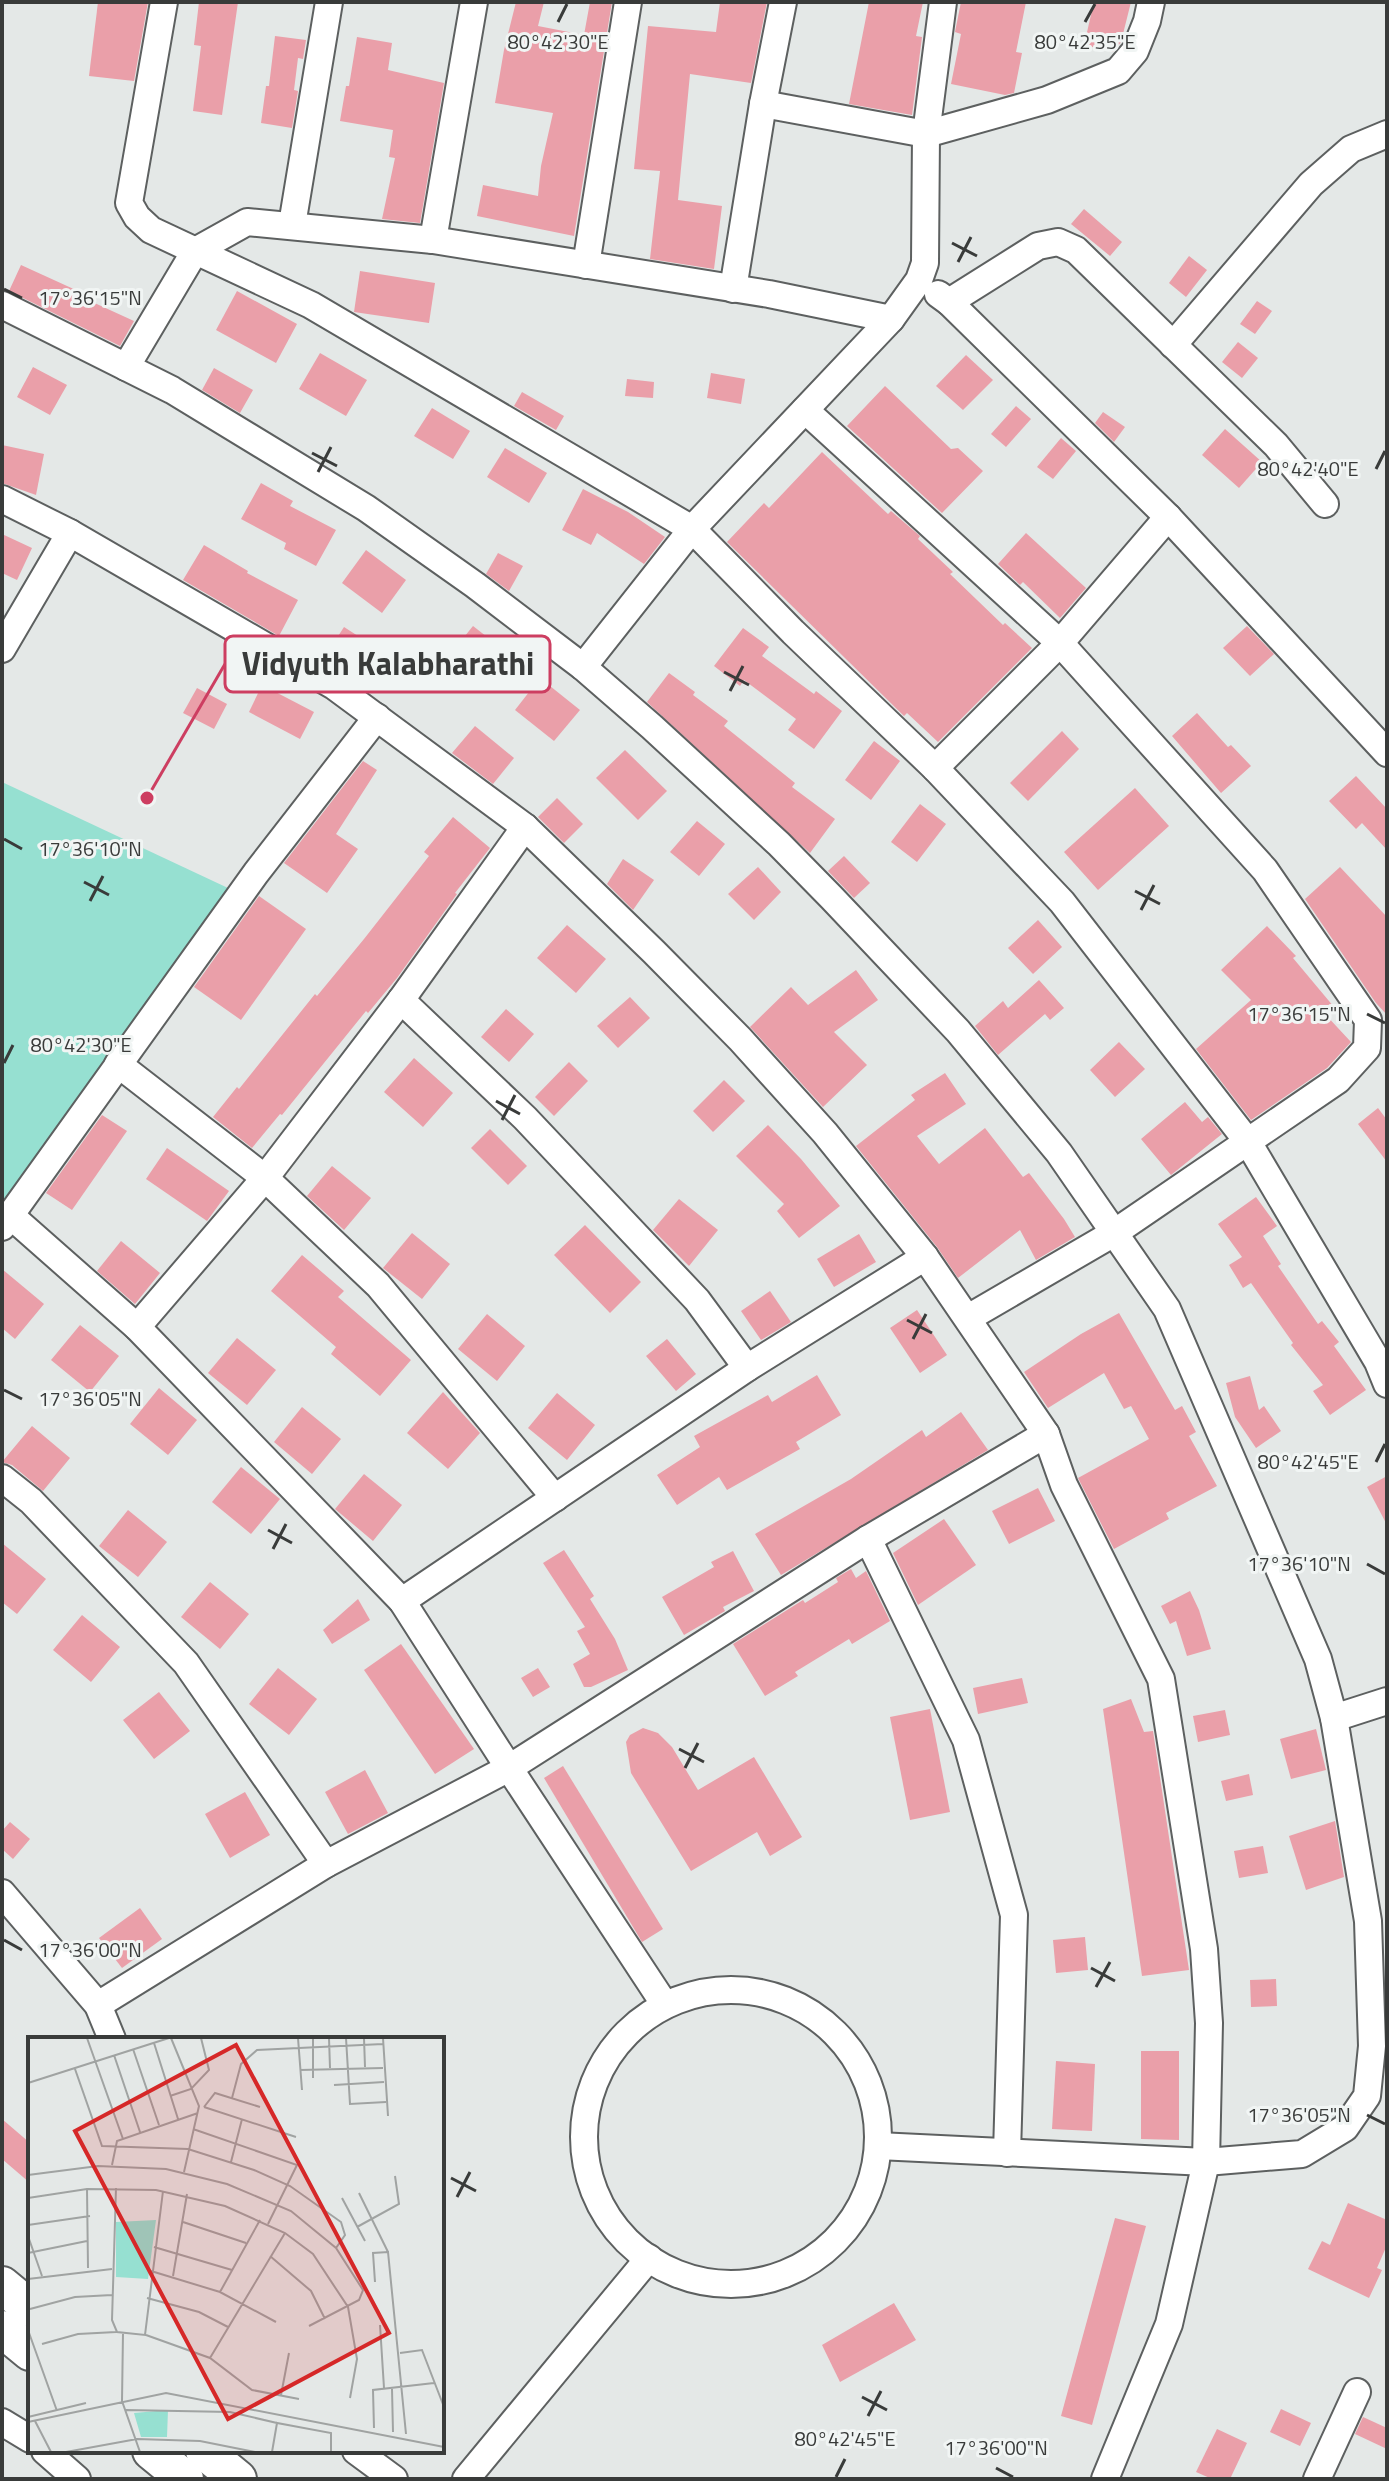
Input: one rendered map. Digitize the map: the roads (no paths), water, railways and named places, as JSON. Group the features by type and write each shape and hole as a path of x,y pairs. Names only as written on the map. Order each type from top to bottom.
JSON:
{"highway":[{"path":"2,2285 28,2306"},
{"path":"2,2329 28,2350"},
{"path":"153,2453 185,2479"},
{"path":"206,2453 238,2479"}],"street":[{"path":"164,2 129,203 137,217 151,230 311,305 692,529 793,632 935,768 1062,902 1248,1142 1378,1362 1387,1384"},
{"path":"292,225 329,2"},
{"path":"433,240 474,2"},
{"path":"586,265 628,2"},
{"path":"733,289 783,2"},
{"path":"583,667 692,529 891,319 919,280 925,263 926,134 943,2"},
{"path":"763,104 926,134 1047,100 1118,71 1135,51 1151,2"},
{"path":"1173,345 1311,184 1351,149 1387,134"},
{"path":"126,367 195,251 247,222 433,240 733,289 891,319"},
{"path":"949,302 1038,246 1058,242 1076,250 1276,445 1325,504"},
{"path":"919,280 949,302 1168,517 1387,753"},
{"path":"2,305 172,390 366,508 583,667 779,844 958,1031 1059,1153 1167,1309 1318,1659 1334,1718 1368,1921 1372,2046 1367,2096 1345,2128 1302,2154 1206,2162 878,2146"},
{"path":"805,410 1060,643 1265,870 1368,1020 1367,1048 1338,1080 1114,1233 968,1318"},
{"path":"2,499 70,533 334,686 525,827 601,898 740,1039 825,1133 925,1257 1046,1434 1064,1485 1161,1679 1204,1949 1209,2023 1206,2162 1169,2324 1105,2479"},
{"path":"935,768 1060,643 1168,517"},
{"path":"2,649 70,533"},
{"path":"377,717 256,873 6,1221 137,1327 402,1601 665,2005"},
{"path":"137,1327 265,1178 401,1000 525,827"},
{"path":"401,1000 525,1118 686,1288 747,1368"},
{"path":"118,1064 265,1178 378,1285 555,1498"},
{"path":"402,1601 747,1368 925,1257"},
{"path":"98,2005 326,1864 509,1768 868,1539 1046,1434"},
{"path":"2,1478 31,1501 186,1663 326,1864"},
{"path":"868,1539 966,1740 1014,1915 1007,2153"},
{"path":"1334,1718 1387,1701"},
{"path":"2,1893 98,2005 111,2037"},
{"path":"751,1991 783,2000 812,2015 845,2044 857,2062 874,2103 878,2146 875,2168 859,2209 832,2244 796,2268 754,2281 721,2283 689,2277 649,2258 616,2229 594,2191 584,2148 584,2127 587,2105 602,2064 629,2029 665,2005 707,1992 751,1991"},
{"path":"466,2479 649,2258"},
{"path":"1317,2479 1357,2392"},
{"path":"2,2422 28,2438"},
{"path":"47,2453 77,2479"},
{"path":"359,2453 394,2479"}],"place":[{"name":"Vidyuth Kalabharathi","path":"147,798"}]}
